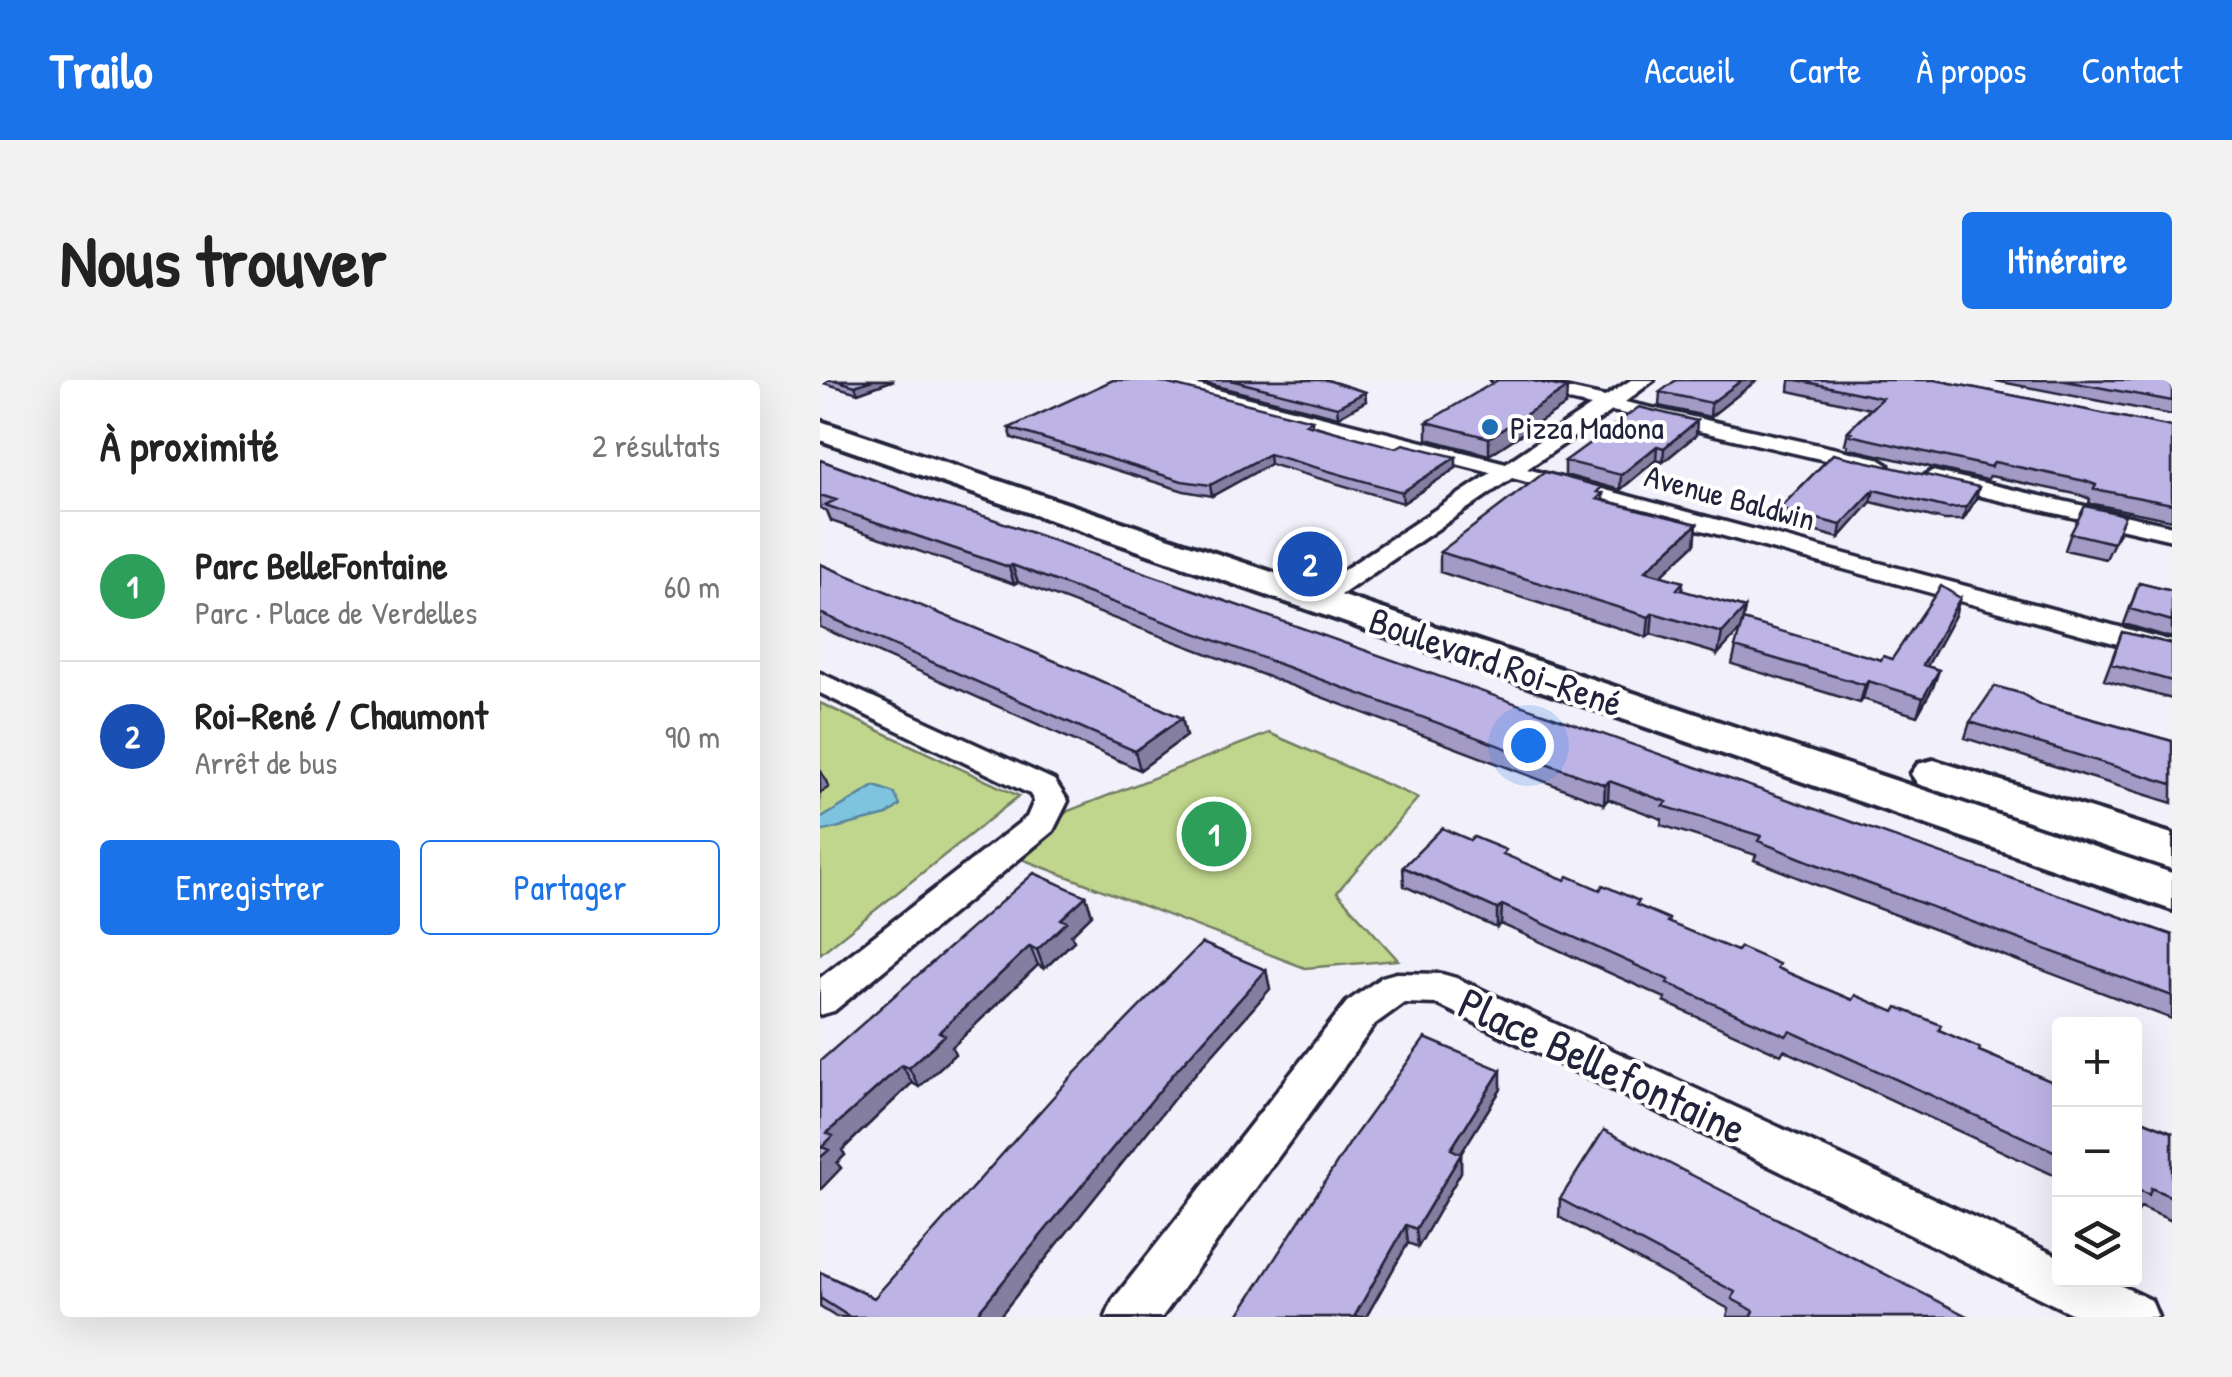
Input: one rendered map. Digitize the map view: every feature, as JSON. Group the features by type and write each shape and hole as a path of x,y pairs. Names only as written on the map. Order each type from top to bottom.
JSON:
{"street":[{"name":"Avenue Baldwin","path":"1154,380 2172,650"},
{"path":"1502,380 2172,533"},
{"path":"1330,591 1644,380"},
{"name":"Boulevard Roi-René","path":"820,410 2172,892"},
{"name":"Boulevard Roi-René","path":"820,430 2172,852"},
{"path":"820,682 1042,787 1051,801 1041,823 820,1000"},
{"name":"Place Bellefontaine","path":"1132,1317 1361,1013 1396,988 1442,989 2134,1317"}],"green space":[{"path":"820,703 1019,796 820,954"},
{"path":"1269,733 1418,798 1337,892 1398,960 1305,968 1014,856 1068,811"}],"water":[{"path":"875,786 894,793 900,805 887,815 820,832 820,819"}],"building":[{"path":"835,380 872,380 855,386"},
{"path":"1113,380 1153,380 1312,420 1306,424 1396,448 1403,444 1456,457 1402,492 1269,454 1210,485 1182,481 1009,428"},
{"path":"1230,380 1327,380 1365,392 1337,407"},
{"path":"1498,380 1528,380 1567,388 1489,438 1427,422"},
{"path":"1676,380 1742,380 1711,403 1660,392"},
{"path":"1797,380 1935,380 2172,427 2172,504 2094,489 2096,485 2085,481 1994,462 1991,467 1850,435 1852,432 1848,431 1882,398"},
{"path":"2060,380 2172,380 2172,401"},
{"path":"1639,407 1697,421 1621,475 1565,461"},
{"path":"1833,454 1979,487 1966,507 1948,508 1874,490 1841,525 1779,509"},
{"path":"820,460 2172,935 2172,996 1813,863 1758,841 1761,836 1663,806 1667,802 1609,781 1605,785 1012,565 825,505 836,500 820,495"},
{"path":"1545,472 1602,487 1597,492 1603,493 1597,499 1697,524 1645,571 1683,582 1677,589 1745,608 1722,633 1653,613 1649,617 1440,552"},
{"path":"2085,506 2125,515 2113,543 2071,533"},
{"path":"820,564 1182,718 1135,751 820,613"},
{"path":"2139,583 2172,591 2172,621 2130,609"},
{"path":"1941,586 1960,598 1923,665 1939,670 1923,698 1735,647 1743,620 1881,660 1883,656 1892,659"},
{"path":"2122,632 2172,644 2172,681 2111,664"},
{"path":"1995,686 2023,694 2038,704 2172,741 2172,784 1970,722"},
{"path":"1442,828 1470,840 1474,837 1565,880 1568,876 1600,890 1603,885 1639,901 1636,905 1669,919 1667,922 1737,951 1740,947 1779,964 1777,968 1852,1000 1855,995 1894,1012 1897,1007 1941,1025 1939,1030 1980,1048 1979,1051 2052,1082 2052,1150 1790,1031 1786,1036 1667,983 1669,980 1502,905 1497,909 1403,867"},
{"path":"1034,873 1086,896 1061,919 1067,922 1037,950 1030,946 939,1032 945,1035 909,1068 902,1065 827,1133 833,1136 822,1147 829,1150 820,1158 820,1061"},
{"path":"1202,943 1266,970 1174,1073 974,1317 850,1317 820,1298 820,1272 874,1298 1070,1078"},
{"path":"1425,1038 1501,1070 1451,1149 1461,1154 1416,1229 1406,1225 1354,1317 1237,1317 1353,1138"},
{"path":"2142,1120 2172,1132 2172,1197 2151,1188 2149,1195 2142,1192"},
{"path":"1604,1130 1969,1317 1751,1317 1754,1311 1732,1299 1735,1292 1560,1199"}],"place":[{"name":"Pizza Madona","path":"1490,427"},
{"name":"Roi-René / Chaumont","path":"1310,564"},
{"name":"Parc BelleFontaine","path":"1214,834"}]}
